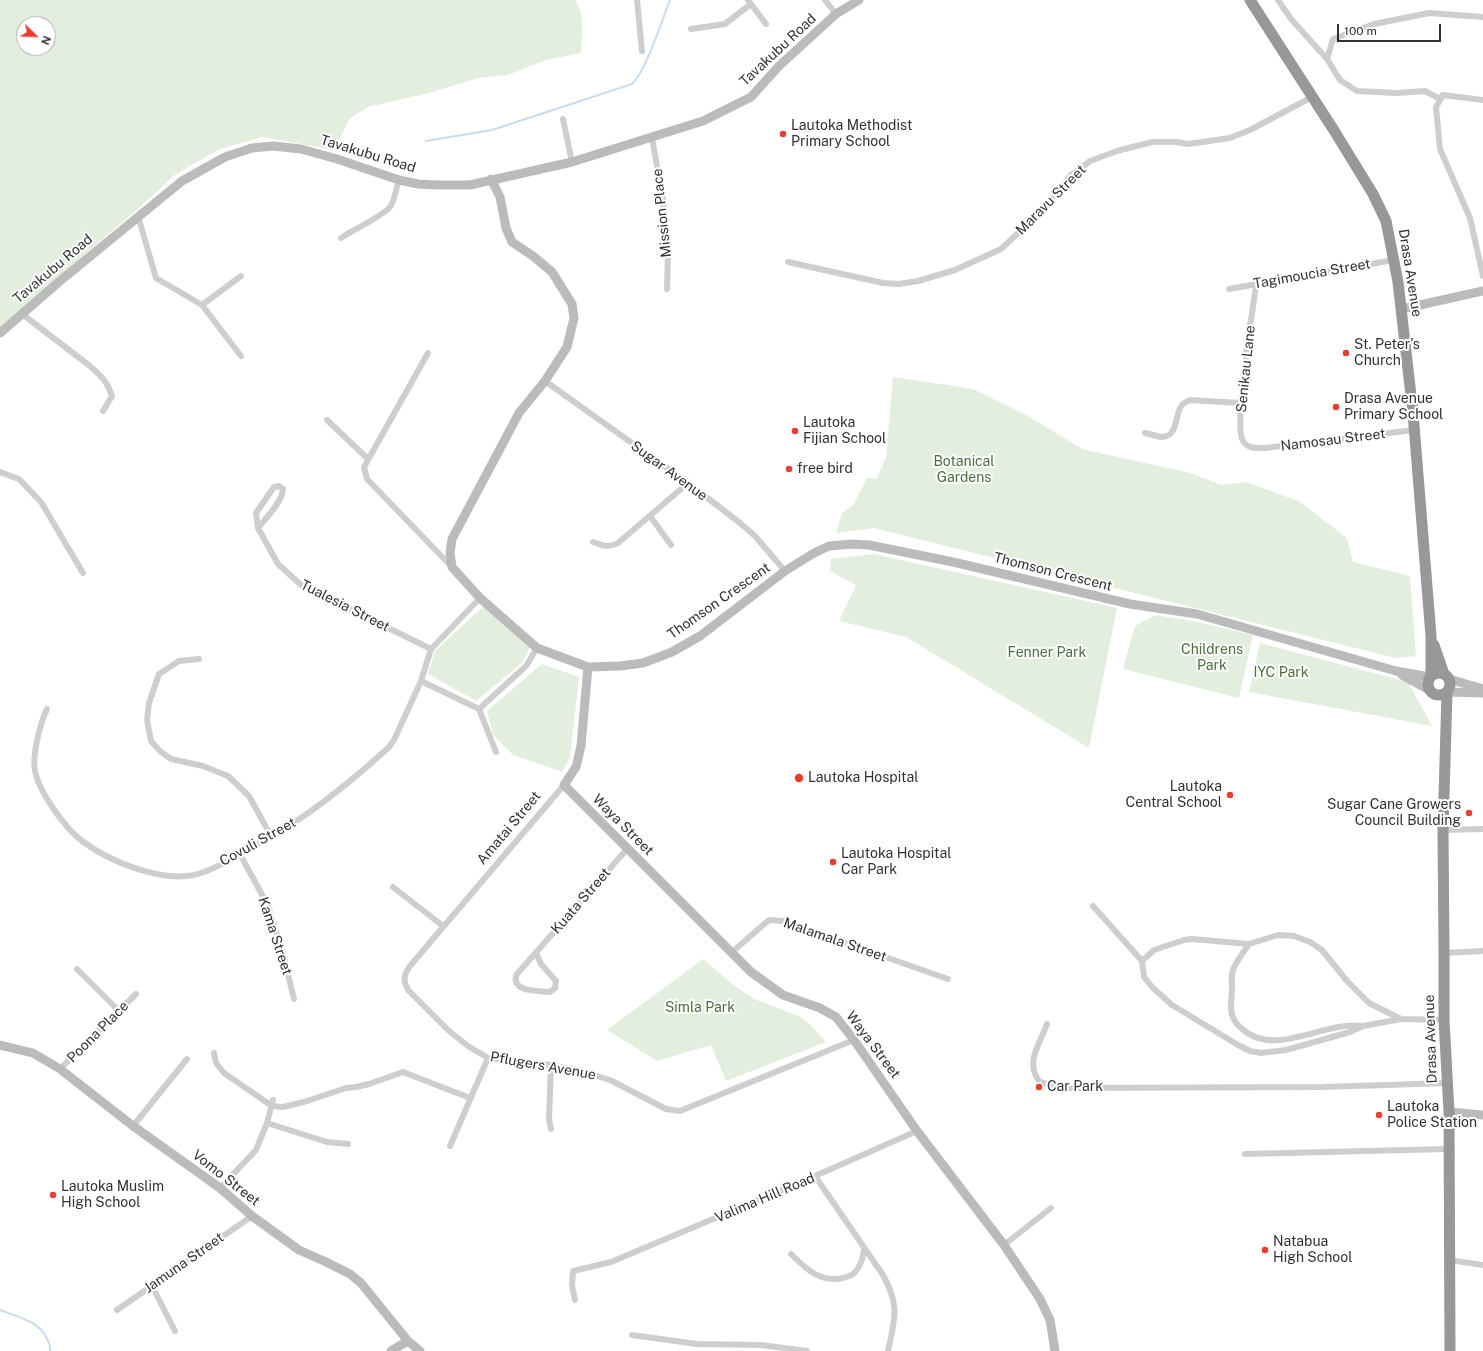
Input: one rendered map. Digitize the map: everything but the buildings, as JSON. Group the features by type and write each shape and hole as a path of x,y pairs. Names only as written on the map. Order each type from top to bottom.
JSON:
{"highway":[{"name":"Drasa Avenue","path":"1250,0 1373,194 1386,221 1402,309 1414,430 1431,636 1431,677"},
{"name":"Drasa Avenue","path":"1431,636 1447,676"},
{"path":"1437,673 1447,676 1451,686 1447,693 1440,696 1432,692 1428,684 1431,677 1437,673"},
{"name":"Drasa Avenue","path":"1432,692 1445,725"},
{"name":"Drasa Avenue","path":"1447,693 1443,830 1444,1020 1449,1112 1450,1351"}],"main road":[{"name":"Tavakubu Road","path":"0,333 138,216 182,181 225,157 252,148 273,146 301,149 337,159 399,180 418,184 470,185 491,179 572,162 703,121 750,97 779,66 836,14 859,0"},
{"path":"452,567 450,553 452,539 519,413 567,347 574,318 572,304 552,272 533,256 512,242 506,228 500,197 491,179"},
{"path":"1402,309 1483,291"},
{"name":"Thomson Crescent","path":"452,567 480,598 537,648 588,667 620,666 643,663 672,652 700,636 785,571 828,546 852,544 869,545 953,562 1130,604 1197,614 1396,671 1431,677"},
{"name":"Amatai Street","path":"564,785 576,767 580,746 588,667"},
{"name":"Thomson Crescent","path":"1396,671 1432,692"},
{"path":"1447,676 1483,689"},
{"path":"1447,693 1483,693"},
{"name":"Waya Street","path":"564,785 751,972 783,995 820,1008 836,1017 854,1040 917,1131 1004,1245 1040,1299 1050,1320 1056,1351"},
{"name":"Vomo Street","path":"0,1045 33,1053 60,1069 133,1126 220,1188 252,1216 299,1250 350,1274 361,1282 408,1341 420,1351"},
{"path":"1449,1112 1483,1115"},
{"path":"391,1351 408,1341"}],"street":[{"path":"637,0 642,51"},
{"path":"825,0 836,14"},
{"path":"1278,0 1291,19 1327,59 1340,80 1357,91 1397,93 1425,91 1440,99"},
{"path":"690,28 726,24 750,2 766,24"},
{"path":"1327,59 1333,39 1374,24 1430,13 1483,17"},
{"path":"1483,100 1443,95 1436,107 1440,149 1470,218 1483,276"},
{"name":"Maravu Street","path":"788,262 883,283 900,284 918,281 947,272 1001,248 1044,209 1070,176 1090,161 1117,151 1152,142 1176,142 1188,144 1230,138 1250,130 1312,97"},
{"path":"563,119 572,162"},
{"name":"Mission Place","path":"652,138 663,199 668,253 667,289"},
{"path":"342,238 354,229 387,210 390,206 399,180"},
{"path":"138,216 156,278 202,305 241,356"},
{"name":"Tagimoucia Street","path":"1229,289 1394,260"},
{"path":"202,305 241,276"},
{"name":"Senikau Lane","path":"1251,448 1244,443 1240,437 1240,403 1256,285"},
{"path":"22,314 90,366 108,384 112,396 103,411"},
{"path":"428,353 364,468 367,479 452,567"},
{"name":"Sugar Avenue","path":"544,380 688,484 754,536 785,571"},
{"path":"1145,433 1161,437 1169,435 1176,425 1178,410 1182,403 1190,400 1240,403"},
{"path":"327,420 368,459"},
{"name":"Namosau Street","path":"1251,448 1414,430"},
{"path":"0,472 19,479 40,502 83,573"},
{"path":"593,542 603,546 612,546 688,484"},
{"path":"279,486 283,489 283,494 258,528 256,513 274,487 279,486"},
{"path":"650,516 671,545"},
{"name":"Tualesia Street","path":"258,528 278,564 301,585 431,649"},
{"name":"Covuli Street","path":"46,709 40,725 35,771 42,789 54,810 81,840 104,855 143,871 179,876 200,873 240,854 304,816 326,800 389,747 394,740 421,682 431,649 480,598"},
{"path":"479,709 526,666 537,648"},
{"path":"199,659 179,661 159,674 148,703 147,720 151,742 171,759 203,766 228,776 249,796 271,836"},
{"path":"421,682 479,709 496,752"},
{"name":"Amatai Street","path":"405,985 404,975 410,966 564,785"},
{"path":"1443,830 1483,829"},
{"name":"Kuata Street","path":"536,953 541,964 556,981 555,988 550,992 524,989 515,983 514,978 627,849"},
{"name":"Kama Street","path":"240,854 267,904 282,950 294,999"},
{"path":"393,887 443,926"},
{"path":"1093,906 1142,961 1144,977 1152,987 1172,1005 1250,1051 1261,1053 1286,1050 1350,1032 1363,1026 1401,1018 1444,1020"},
{"name":"Malamala Street","path":"732,952 769,920 783,921 948,979"},
{"path":"1142,961 1154,950 1184,940 1192,939 1249,944 1278,935 1294,936 1310,942 1322,950 1347,981 1370,1003 1401,1018"},
{"path":"1249,944 1233,970 1232,980 1231,1013 1237,1025 1245,1032 1262,1040 1275,1041 1350,1025 1363,1026"},
{"path":"1444,953 1483,951"},
{"path":"77,969 119,1011"},
{"name":"Pflugers Avenue","path":"405,985 448,1030 468,1046 488,1058 551,1065 580,1071 610,1080 666,1109 680,1111 854,1040"},
{"name":"Poona Place","path":"60,1069 136,994"},
{"path":"1047,1024 1034,1055 1032,1062 1033,1070 1040,1082 1063,1088 1324,1087 1448,1083"},
{"path":"214,1053 216,1063 224,1073 272,1103 283,1107 304,1102 346,1088 369,1084 399,1072 403,1072 470,1098"},
{"path":"450,1146 488,1058"},
{"path":"133,1126 187,1059"},
{"path":"551,1065 549,1119 551,1129"},
{"path":"220,1188 256,1150 267,1123 272,1103"},
{"path":"267,1123 327,1142 348,1144"},
{"name":"Valima Hill Road","path":"575,1300 572,1285 573,1271 611,1262 815,1176 917,1131"},
{"path":"1244,1154 1448,1149"},
{"path":"815,1176 864,1250 883,1275 891,1290 894,1300 894,1320 888,1351"},
{"path":"1004,1245 1051,1208"},
{"name":"Jamuna Street","path":"117,1310 252,1216"},
{"path":"791,1254 805,1268 813,1273 820,1277 832,1279 846,1277 853,1274 861,1264 864,1250"},
{"path":"1449,1260 1483,1265"},
{"path":"152,1286 175,1330"},
{"path":"632,1335 697,1344 807,1351"}],"green space":[{"path":"0,0 575,0 578,5 582,18 581,53 546,60 508,75 478,78 429,93 368,107 349,119 335,150 262,137 220,149 176,174 140,207 0,327"},
{"name":"Botanical Gardens","path":"893,377 973,389 1030,417 1082,449 1191,473 1221,485 1247,482 1300,502 1347,538 1353,562 1410,576 1416,656 1396,658 874,528 836,533 842,513 853,505 867,478 877,478 886,457"},
{"name":"Fenner Park","path":"874,554 1117,608 1089,748 906,637 839,621 856,585 830,571 831,559"},
{"path":"490,600 532,643 522,663 476,701 428,674 435,651"},
{"name":"Childrens Park","path":"1155,615 1194,621 1253,635 1239,698 1123,669 1135,626"},
{"name":"IYC Park","path":"1260,643 1408,682 1432,726 1249,692"},
{"path":"542,664 579,677 570,758 562,772 513,755 493,735 487,711"},
{"name":"Simla Park","path":"703,959 731,983 754,999 799,1016 809,1023 826,1042 726,1081 711,1045 657,1061 607,1030"}],"waterway":[{"path":"426,141 492,130 632,84 643,68 648,57 670,0"},
{"path":"0,1310 27,1320 39,1328 44,1333 50,1346 50,1351"}],"place":[{"name":"Lautoka Methodist Primary School","path":"783,134"},
{"name":"St. Peter's Church","path":"1346,353"},
{"name":"Drasa Avenue Primary School","path":"1336,407"},
{"name":"Lautoka Fijian School","path":"795,431"},
{"name":"free bird","path":"789,469"},
{"name":"Lautoka Hospital","path":"799,778"},
{"name":"Lautoka Central School","path":"1230,795"},
{"name":"Sugar Cane Growers Council Building","path":"1469,813"},
{"name":"Lautoka Hospital Car Park","path":"833,862"},
{"name":"Car Park","path":"1039,1087"},
{"name":"Lautoka Police Station","path":"1379,1115"},
{"name":"Lautoka Muslim High School","path":"53,1195"},
{"name":"Natabua High School","path":"1265,1250"}]}
